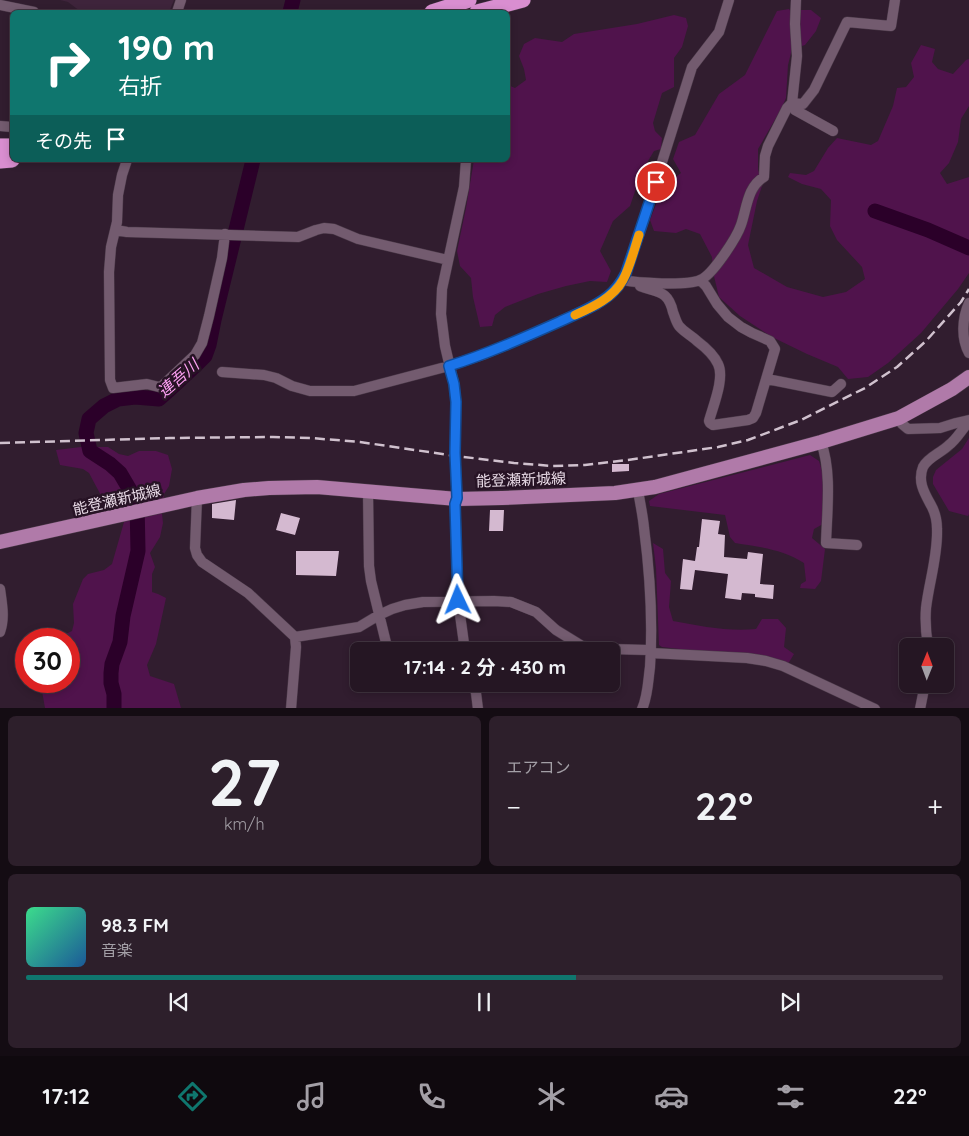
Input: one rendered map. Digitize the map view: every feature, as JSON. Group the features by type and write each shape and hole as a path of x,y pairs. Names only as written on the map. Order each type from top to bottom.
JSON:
{"highway":[{"path":"434,9 469,0"},
{"path":"485,10 523,0"}],"main road":[{"name":"能登瀬新城線","path":"0,542 197,498 244,490 317,487 457,498 502,498 607,494 638,490 821,442 899,418 952,389 969,377"}],"street":[{"path":"222,372 264,375 310,391 354,392 485,354 596,305 609,296 623,280 692,67 719,32 729,0"},
{"path":"796,0 797,56 792,103 796,110 833,131"},
{"path":"792,103 803,104 814,90 847,22 891,26 895,0"},
{"path":"0,5 24,10"},
{"path":"623,280 686,284 700,280 713,270 739,231 750,194 755,184 764,178 765,156 768,146 787,108 792,103"},
{"path":"126,162 118,196 116,230 111,247 109,272 110,380 113,388 147,384 162,386 195,355 202,343 209,316 226,234"},
{"path":"465,642 458,600 455,504 457,498 455,453 456,402 441,314 442,289 464,187 466,162"},
{"path":"116,230 127,232 298,237 324,228 334,229 358,239 448,260"},
{"path":"635,282 642,287 660,292 666,296 670,301 679,326 712,355 718,364 720,379 709,420 710,424 748,420 753,418 756,412 775,349 770,341 740,327 728,317 700,280"},
{"path":"969,303 965,311 964,338 969,353"},
{"path":"767,378 832,392 841,384"},
{"path":"899,418 908,429 940,428 969,421"},
{"path":"927,638 926,607 935,559 937,528 935,516 921,484 921,476 924,466 931,458 949,445 969,421"},
{"path":"821,442 827,475 826,543 857,545"},
{"path":"638,490 644,527 651,600 651,653 648,688 642,708"},
{"path":"368,491 369,566 386,642"},
{"path":"197,498 195,548 197,555 202,562 248,593 295,637 296,647 291,708"},
{"path":"0,590 3,616 0,632"},
{"path":"295,637 359,627 392,609 422,602 458,600 511,602 536,612 556,630 582,646 766,661 791,670 875,708"},
{"path":"476,692 478,708"},
{"path":"920,708 924,693"}],"shaded area":[{"path":"60,0 174,0 170,10 79,10 68,2"},
{"path":"789,9 793,15 801,10 811,10 821,18 816,31 805,45 792,49 788,65 786,98 758,149 758,170 763,183 757,201 748,245 754,268 787,287 823,297 846,292 865,279 862,267 837,240 830,226 831,200 821,189 802,184 788,177 790,173 806,175 814,171 828,148 837,138 871,145 878,141 893,106 897,88 906,87 914,77 911,63 921,45 935,49 932,62 938,69 953,74 969,59 969,106 961,119 958,142 949,163 940,173 947,184 969,177 969,273 921,333 888,363 868,377 848,379 838,367 772,337 740,316 719,297 713,272 712,257 700,234 686,229 676,233 654,231 650,220 663,186 681,173 673,159 679,142 695,135 719,94 745,75 777,11"},
{"path":"674,15 686,18 688,26 682,47 674,58 674,87 662,93 653,123 655,131 662,138 661,149 654,151 642,171 630,206 613,221 600,251 611,271 607,282 590,281 538,294 505,307 495,315 492,326 480,327 471,278 460,266 457,251 474,162 510,162 510,86 515,88 526,80 519,56 524,44 535,38 562,42 574,34 637,24"},
{"path":"969,438 968,516 949,511 933,484 933,477 936,470 962,449"},
{"path":"81,447 108,447 119,454 128,456 139,451 156,451 168,455 172,469 169,486 164,494 163,523 160,537 150,553 155,567 152,574 152,592 166,598 156,644 147,665 150,676 174,684 181,708 45,708 42,693 80,693 80,628 73,628 73,604 83,579 88,574 104,570 112,564 124,522 122,505 104,501 89,473 83,469 60,465 56,450"},
{"path":"810,455 819,461 826,484 823,524 814,529 812,538 825,549 821,581 815,589 800,588 801,584 806,581 804,563 796,558 762,547 735,543 730,537 725,515 650,506 649,501 659,494"},
{"path":"653,543 663,549 665,573 671,581 669,607 673,621 714,628 746,630 756,629 762,619 778,619 786,628 784,647 794,654 788,664 767,659 662,647 659,645 656,568"}],"building":[{"path":"612,464 629,464 629,471 612,472"},
{"path":"236,500 234,520 212,518 212,504"},
{"path":"490,510 504,510 503,531 489,531"},
{"path":"281,513 300,518 295,535 276,530"},
{"path":"702,519 720,521 718,534 725,535 724,557 747,559 748,552 763,554 760,584 774,585 773,599 742,593 741,600 725,598 728,574 695,570 692,590 680,589 683,559 695,561 697,547 699,547"},
{"path":"296,551 339,551 336,576 296,575"}],"waterway":[{"name":"連吾川","path":"290,10 293,0"},
{"name":"連吾川","path":"114,708 114,694 111,683 112,664 120,642 123,616 138,551 137,502 120,473 90,451 86,433 89,419 104,406 118,399 135,397 159,399 205,356 253,162"},
{"path":"875,211 928,230 969,248"}],"railway":[{"path":"0,443 170,438 311,438 360,442 456,456 553,466 585,465 718,447 748,440 801,420 865,388 897,367 926,341 961,302 969,289"}],"slow traffic":[{"path":"575,315 596,305 619,286 626,273 639,235"}],"route":[{"path":"458,600 455,504 457,498 455,453 456,402 449,366 485,354 523,338 596,305 609,296 619,286 626,273 656,182"}]}
